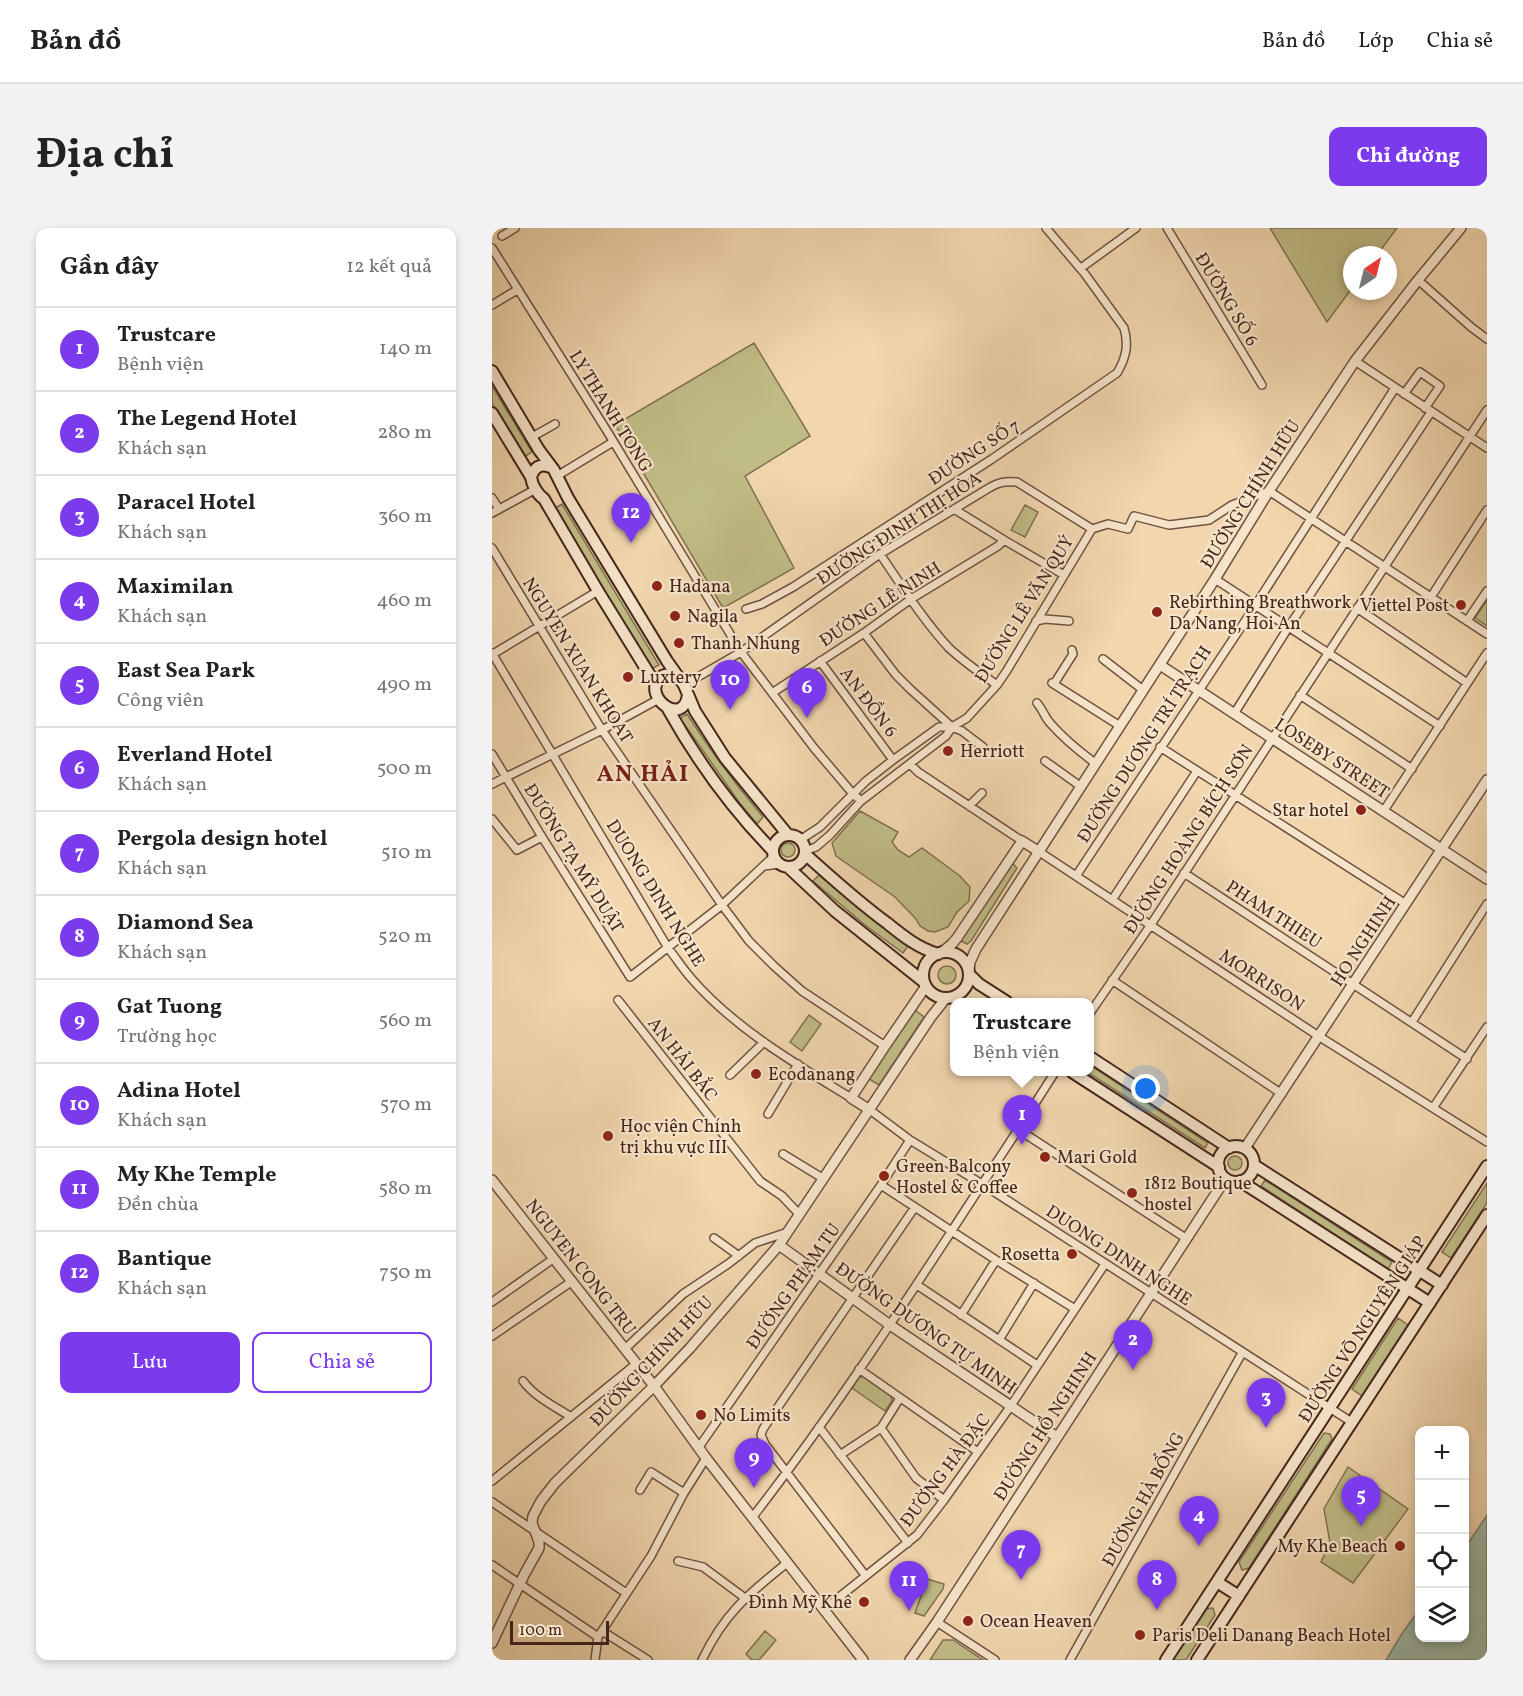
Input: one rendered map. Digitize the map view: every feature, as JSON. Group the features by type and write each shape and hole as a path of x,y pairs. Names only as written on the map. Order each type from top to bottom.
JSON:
{"main road":[{"path":"492,371 561,483 558,496 544,499"},
{"path":"492,413 531,477 532,484 544,499 656,685 659,699 730,801 779,859 835,911 925,984 935,995 950,998 963,991 969,980 969,973 967,965 958,956 953,953 939,953 922,948 839,886 805,853"},
{"path":"531,477 537,467 546,465 554,472"},
{"path":"561,488 683,685 695,711 725,758 788,835 800,840 805,847 805,853 799,864 779,859"},
{"path":"656,685 663,676 668,674 683,685 685,704 678,709 668,709"},
{"path":"779,859 778,840 788,835"},
{"path":"925,984 926,965 939,953"},
{"path":"969,973 979,984 1001,998"},
{"path":"1094,1060 1229,1148"},
{"path":"1080,1076 1219,1167"},
{"path":"1240,1181 1248,1177 1254,1165 1253,1158 1245,1148 1234,1146 1220,1158 1219,1167 1226,1178 1240,1181 1430,1303"},
{"path":"1254,1165 1442,1285"},
{"name":"ĐƯỜNG VÕ NGUYÊN GIÁP","path":"1166,1660 1487,1166"},
{"path":"1197,1660 1487,1215"},
{"path":"1217,1581 1239,1596"}],"street":[{"path":"502,236 515,228"},
{"name":"ĐƯỜNG SỐ 7","path":"746,609 762,604 793,587 1004,452 1117,373 1127,353 1124,328 1083,271 1046,228"},
{"path":"1083,271 1136,228"},
{"name":"ĐƯỜNG SỐ 6","path":"1167,228 1262,385"},
{"name":"ĐƯỜNG CHÍNH HỮU","path":"969,973 970,962 976,949 1215,579 1269,490 1355,361 1461,228"},
{"name":"LY THANH TONG","path":"492,248 741,652 814,748 861,801"},
{"path":"1418,280 1487,339"},
{"path":"492,305 517,290"},
{"path":"1355,361 1487,448"},
{"path":"1234,714 1346,541 1428,410 1440,386 1420,372 1404,394"},
{"name":"ĐƯỜNG DƯƠNG TRÍ TRẠCH","path":"1076,876 1197,690 1255,606 1395,388"},
{"name":"ĐƯỜNG HOÀNG BÍCH SƠN","path":"1094,1006 1150,926 1487,410"},
{"path":"532,437 555,424"},
{"path":"554,472 613,442"},
{"name":"ĐƯỜNG ĐINH THỊ HÒA","path":"683,685 741,652 880,554 999,482 1017,483 1092,529"},
{"path":"492,498 495,511 536,489"},
{"path":"1092,529 1108,524 1128,529 1134,516 1168,525 1209,520 1232,505 1269,490 1487,634"},
{"path":"954,509 1064,575"},
{"path":"1431,597 1487,510"},
{"name":"ĐƯỜNG LÊ VĂN QUÝ","path":"805,853 830,835 861,801 946,736 952,727 967,718 997,685 1092,529"},
{"name":"ĐƯỜNG LÊ NINH","path":"772,693 864,633 911,599 998,546 1004,540"},
{"name":"NGUYEN XUAN KHOAT","path":"492,548 602,730 749,941 802,991 885,1046"},
{"path":"880,554 911,599 949,647 997,685"},
{"path":"1215,579 1440,726"},
{"path":"492,653 598,591"},
{"path":"1467,621 1487,591"},
{"path":"1357,608 1467,683"},
{"path":"1036,621 1069,621"},
{"path":"864,633 896,675 952,727 962,731 983,747"},
{"path":"1072,650 1073,654 1053,683 1120,726"},
{"name":"DUONG DINH NGHE","path":"492,653 668,948 692,979 741,1026 851,1098"},
{"path":"1383,812 1487,653"},
{"path":"1103,659 1143,690"},
{"name":"AN ĐỒN 6","path":"820,661 893,760"},
{"name":"LOSEBY STREET","path":"1160,665 1487,879"},
{"path":"1300,695 1412,769"},
{"path":"492,784 659,699"},
{"path":"1037,703 1049,722 1073,747 1095,763"},
{"name":"ĐƯỜNG LÊ VĂN QUÝ","path":"800,840 820,827 866,781 893,760 939,727 952,727"},
{"path":"1160,747 1406,904"},
{"name":"ĐƯỜNG TẠ MỸ DUẬT","path":"492,754 630,977 668,948"},
{"path":"1045,760 1080,786"},
{"path":"910,764 918,772 1022,841 957,938 939,953"},
{"path":"1112,900 1197,771"},
{"name":"HO NGHINH","path":"1245,1148 1487,780"},
{"path":"969,806 982,793"},
{"path":"492,819 517,850 542,837"},
{"name":"MORRISON","path":"1022,841 1487,1142"},
{"path":"668,948 722,905 764,866 779,859"},
{"name":"PHAM THIEU","path":"1184,873 1467,1059"},
{"path":"1412,1022 1487,904"},
{"path":"1112,980 1282,1094"},
{"path":"870,1110 851,1098 925,984"},
{"name":"ĐƯỜNG CHÍNH HỮU","path":"492,1643 539,1548 532,1523 536,1509 555,1483 690,1348 779,1245 931,1017 950,998"},
{"name":"AN HẢI BẮC","path":"618,1000 760,1181 782,1196 799,1214"},
{"path":"1433,1108 1487,1027"},
{"path":"730,1075 764,1042"},
{"path":"768,1114 798,1064"},
{"path":"752,1518 890,1325 1019,1131 1052,1076"},
{"name":"DUONG DINH NGHE","path":"870,1110 910,1140 1353,1423"},
{"path":"1019,1131 1187,1239"},
{"name":"ĐƯỜNG PHẠM TU","path":"699,1447 910,1140"},
{"path":"783,1154 824,1179"},
{"name":"ĐƯỜNG HỒ NGHINH","path":"910,1660 1226,1178"},
{"name":"NGUYEN CONG TRU","path":"492,1180 654,1386 706,1458 863,1660"},
{"path":"881,1185 1075,1309"},
{"path":"865,1575 765,1444 761,1435 762,1429 915,1207"},
{"path":"625,1349 683,1294 756,1243 788,1232"},
{"path":"714,1238 739,1256"},
{"name":"ĐƯỜNG DƯƠNG TỰ MINH","path":"779,1245 890,1325 1057,1437"},
{"path":"492,1302 553,1258"},
{"path":"962,1315 996,1260"},
{"name":"ĐƯỜNG HÀ ĐẶC","path":"823,1610 917,1535 1011,1407 1105,1264"},
{"path":"492,1336 571,1282"},
{"path":"999,1340 1034,1283"},
{"path":"917,1285 1037,1365"},
{"name":"ĐƯỜNG HÀ BỔNG","path":"1070,1660 1242,1353"},
{"path":"492,1481 636,1364"},
{"path":"860,1369 978,1452"},
{"path":"523,1381 540,1397 571,1417"},
{"path":"840,1455 880,1428 900,1398"},
{"path":"819,1427 908,1543"},
{"path":"880,1428 916,1478 944,1500"},
{"path":"595,1660 600,1634 655,1550 684,1493 706,1458"},
{"path":"640,1490 651,1472 684,1493"},
{"path":"492,1502 626,1593"},
{"path":"678,1561 703,1567 745,1598"},
{"path":"702,1660 717,1631 731,1612 787,1563"},
{"path":"492,1565 600,1634 648,1660"},
{"path":"937,1622 995,1660"}],"shaded area":[{"path":"1270,228 1397,228 1384,246 1343,246 1343,300 1327,322"},
{"path":"754,343 810,436 745,476 794,568 723,608 615,425"},
{"path":"492,386 532,452 524,457 492,403"},
{"path":"562,504 659,665 651,669 555,508"},
{"path":"1025,505 1038,512 1025,537 1011,530"},
{"path":"1487,600 1487,626 1475,618"},
{"path":"687,714 723,767 763,817 757,824 680,718"},
{"path":"860,811 898,832 892,842 898,850 909,857 922,848 960,876 970,887 969,901 957,912 948,927 935,932 920,926 895,897 836,856 832,843"},
{"path":"785,843 791,843 795,850 791,857 785,857 781,853 781,847"},
{"path":"1009,863 1017,868 971,941 967,944 961,941 960,938"},
{"path":"819,875 908,946 903,953 865,925 813,881"},
{"path":"943,966 951,966 956,971 954,982 943,984 938,979 938,971"},
{"path":"915,1010 924,1017 879,1085 869,1079"},
{"path":"809,1015 821,1024 802,1051 790,1042"},
{"path":"1094,1068 1208,1143 1205,1148 1093,1076"},
{"path":"1235,1156 1240,1158 1242,1163 1240,1168 1235,1170 1230,1168 1228,1163 1230,1158"},
{"path":"1265,1180 1392,1262 1388,1269 1261,1186"},
{"path":"1487,1183 1487,1203 1451,1258 1442,1252"},
{"path":"1398,1318 1408,1325 1362,1396 1352,1389"},
{"path":"865,1376 891,1395 892,1401 885,1411 852,1388 858,1378"},
{"path":"1324,1433 1330,1434 1332,1439 1249,1568 1242,1570 1239,1562"},
{"path":"1348,1467 1408,1509 1353,1583 1321,1562 1330,1543 1324,1509"},
{"path":"1487,1515 1487,1660 1386,1660 1415,1616 1415,1642 1469,1642 1469,1542"},
{"path":"927,1579 944,1584 943,1589 924,1616 915,1613"},
{"path":"1213,1608 1215,1615 1186,1660 1172,1660 1206,1609"},
{"path":"765,1631 776,1640 759,1660 752,1660 746,1654"},
{"path":"943,1640 953,1640 983,1660 930,1660"}],"place":[{"name":"Bantique","path":"631,543"},
{"name":"Hadana","path":"657,586"},
{"name":"Viettel Post","path":"1461,605"},
{"name":"Rebirthing Breathwork Da Nang, Hoi An","path":"1157,612"},
{"name":"Nagila","path":"675,616"},
{"name":"Thanh Nhung","path":"679,643"},
{"name":"Luxtery","path":"628,677"},
{"name":"Adina Hotel","path":"730,710"},
{"name":"Everland Hotel","path":"807,718"},
{"name":"Herriott","path":"948,751"},
{"name":"Star hotel","path":"1361,810"},
{"name":"Ecodanang","path":"756,1074"},
{"name":"Học viện Chính trị khu vực III","path":"608,1136"},
{"name":"Trustcare","path":"1022,1145"},
{"name":"Mari Gold","path":"1045,1157"},
{"name":"Green Balcony Hostel & Coffee","path":"884,1176"},
{"name":"1812 Boutique hostel","path":"1132,1193"},
{"name":"Rosetta","path":"1072,1254"},
{"name":"The Legend Hotel","path":"1133,1370"},
{"name":"No Limits","path":"701,1415"},
{"name":"Paracel Hotel","path":"1266,1428"},
{"name":"Gat Tuong","path":"754,1488"},
{"name":"East Sea Park","path":"1361,1526"},
{"name":"Maximilan","path":"1199,1546"},
{"name":"My Khe Beach","path":"1400,1546"},
{"name":"Pergola design hotel","path":"1021,1580"},
{"name":"Đình Mỹ Khê","path":"864,1602"},
{"name":"Diamond Sea","path":"1157,1610"},
{"name":"My Khe Temple","path":"909,1611"},
{"name":"Ocean Heaven","path":"968,1621"},
{"name":"Paris Deli Danang Beach Hotel","path":"1140,1635"}],"district":[{"name":"AN HẢI","path":"643,773"}]}
